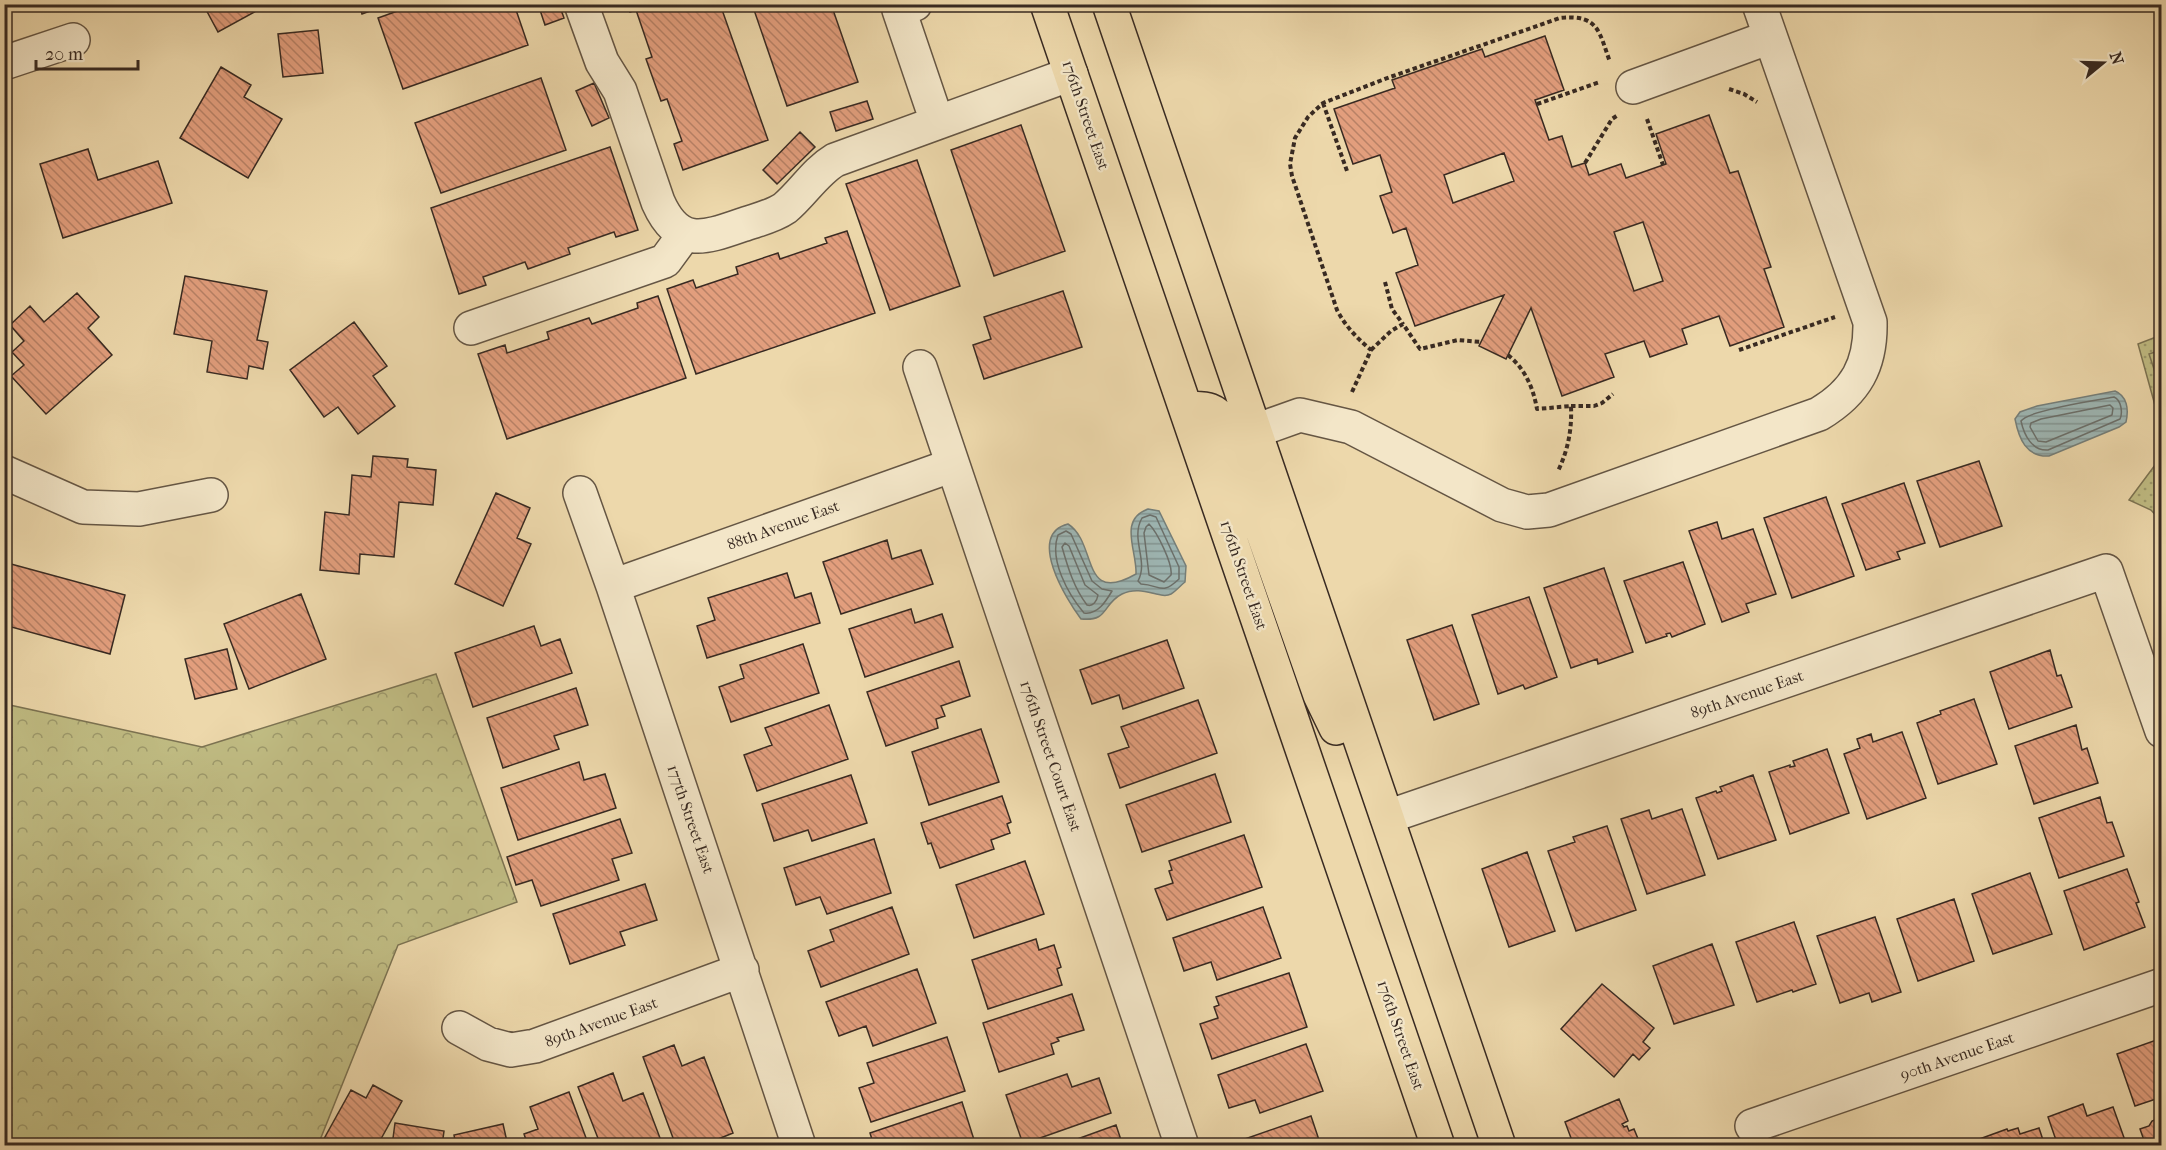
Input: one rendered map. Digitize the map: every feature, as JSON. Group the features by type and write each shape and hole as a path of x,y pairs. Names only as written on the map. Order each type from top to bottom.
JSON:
{"main road":[{"name":"176th Street East","path":"1047,4 1438,1146"},
{"path":"1109,4 1499,1146"},
{"path":"1187,408 1208,409 1217,413 1224,422 1320,694 1338,731 1384,809"},
{"path":"1420,1093 1449,1146"}],"street":[{"path":"581,4 602,62 620,91 664,217 684,235 711,236 774,214 786,207 826,165 835,160 1071,74"},
{"path":"915,4 899,10 937,122"},
{"path":"1255,431 1300,415 1351,427 1502,505 1527,512 1549,510 1819,414 1838,403 1856,382 1866,361 1870,341 1869,322 1759,4"},
{"path":"1619,86 1770,37"},
{"path":"4,63 74,40"},
{"path":"471,328 664,261 684,235"},
{"name":"176th Street Court East","path":"920,367 1182,1146"},
{"name":"88th Avenue East","path":"613,586 953,465"},
{"path":"4,472 83,507 139,509 211,495"},
{"name":"177th Street East","path":"580,493 742,970 799,1146"},
{"name":"89th Avenue East","path":"1384,809 2106,571 2162,731"},
{"name":"89th Avenue East","path":"459,1028 488,1044 511,1050 535,1046 742,970"},
{"name":"90th Avenue East","path":"1752,1126 2162,986"}],"path":[{"path":"1371,350 1355,336 1337,310 1292,176 1290,164 1295,138 1308,117 1323,103 1401,73 1560,18 1581,17 1596,26 1619,86 1612,119 1585,163"},
{"path":"1537,104 1619,86"},
{"path":"1724,88 1744,94 1761,105"},
{"path":"1323,103 1347,171"},
{"path":"1646,116 1663,165"},
{"path":"1385,282 1392,309 1420,349 1458,340 1481,342"},
{"path":"1739,350 1844,313"},
{"path":"1348,400 1371,350 1391,331 1403,324"},
{"path":"1508,355 1517,362 1528,378 1538,409 1594,406 1613,394"},
{"path":"1555,477 1569,442 1570,406"}],"green space":[{"path":"2161,335 2161,427 2138,344"},
{"path":"2162,350 2161,390 2149,354"},
{"path":"2161,457 2161,521 2151,510 2129,500"},
{"path":"436,674 517,902 398,945 318,1145 5,1145 5,704 202,747"}],"water":[{"path":"2115,391 2125,400 2127,408 2126,422 2119,427 2049,456 2041,456 2029,450 2021,440 2015,419 2020,412 2037,406"},
{"path":"1148,509 1159,511 1186,566 1185,582 1173,593 1167,595 1129,591 1116,598 1096,618 1081,619 1059,583 1053,568 1050,540 1056,530 1068,524 1077,533 1098,577 1106,582 1118,582 1136,574 1131,528 1139,514"}],"building":[{"path":"203,4 269,4 218,32"},
{"path":"359,4 389,4 362,14"},
{"path":"417,4 514,4 528,45 403,89 378,18"},
{"path":"538,4 559,4 564,18 545,25"},
{"path":"628,4 720,4 768,140 683,170 674,144 682,141 667,99 661,101 646,59 652,57 636,10 630,12"},
{"path":"752,4 831,4 858,82 787,106"},
{"path":"318,30 323,73 283,77 278,34"},
{"path":"1545,36 1564,90 1535,100 1549,140 1562,136 1572,167 1585,163 1589,175 1621,164 1626,178 1666,164 1656,134 1709,115 1730,173 1738,171 1771,267 1764,269 1784,327 1730,346 1719,316 1682,329 1687,344 1650,357 1644,341 1605,354 1614,377 1562,396 1531,308 1506,359 1479,346 1504,295 1415,326 1396,273 1418,265 1406,228 1393,233 1380,196 1392,192 1380,155 1353,164 1334,109 1395,88 1392,80 1482,49 1485,57","holes":["1504,153 1514,181 1453,203 1444,175","1643,222 1663,281 1634,291 1614,232"]},
{"path":"221,67 251,85 244,97 282,119 248,178 180,138"},
{"path":"541,78 566,150 441,193 415,123"},
{"path":"594,83 609,118 592,126 576,91"},
{"path":"867,101 873,119 836,131 830,112"},
{"path":"1021,125 1065,251 994,276 951,150"},
{"path":"800,132 815,147 777,184 763,170"},
{"path":"610,147 638,230 616,237 614,232 568,248 570,254 528,269 525,262 483,277 486,285 459,294 431,208"},
{"path":"88,149 98,180 158,161 172,203 63,238 40,164"},
{"path":"917,160 960,286 890,310 846,184"},
{"path":"847,231 875,313 696,374 667,289 693,280 696,288 738,274 736,267 778,253 780,259 827,243 825,238"},
{"path":"185,276 267,291 257,340 268,342 263,369 249,366 247,379 207,372 212,341 174,334"},
{"path":"1063,291 1082,347 984,379 973,345 991,339 984,317"},
{"path":"77,293 99,317 88,328 112,355 46,414 11,376 24,365 12,352 24,341 10,325 30,306 44,322"},
{"path":"658,296 686,378 507,439 478,354 505,345 507,353 549,339 547,332 589,318 592,324 638,308 637,303"},
{"path":"354,322 387,366 373,376 395,406 358,434 338,407 324,417 290,370"},
{"path":"373,456 408,459 407,467 436,470 433,505 399,502 394,557 360,554 359,574 320,570 325,512 349,515 352,475 371,477"},
{"path":"1979,461 2002,526 1940,547 1917,481"},
{"path":"1904,483 1925,543 1897,552 1900,559 1866,570 1842,504"},
{"path":"496,493 530,508 517,538 531,544 503,606 455,584"},
{"path":"1826,497 1854,576 1792,598 1764,518"},
{"path":"1717,522 1722,539 1753,529 1776,594 1746,604 1749,612 1722,622 1689,531"},
{"path":"887,540 892,559 921,550 933,584 841,614 823,562"},
{"path":"1683,562 1705,624 1672,637 1670,633 1666,634 1667,636 1646,643 1624,581"},
{"path":"11,564 125,595 110,654 4,625 4,589"},
{"path":"1604,568 1633,652 1598,664 1597,659 1571,668 1544,588"},
{"path":"787,573 795,598 811,593 820,623 707,658 697,626 715,620 708,598"},
{"path":"301,594 326,659 249,689 224,624"},
{"path":"1529,597 1557,677 1525,689 1523,685 1498,694 1472,615"},
{"path":"911,609 915,623 942,614 953,647 865,677 849,629"},
{"path":"1452,625 1479,704 1434,720 1407,640"},
{"path":"534,626 541,646 560,639 572,673 473,707 455,653"},
{"path":"1167,640 1184,688 1123,709 1119,695 1092,704 1080,670"},
{"path":"803,644 819,693 731,722 719,687 744,678 740,665"},
{"path":"227,649 237,689 195,699 185,659"},
{"path":"2050,650 2057,676 2061,675 2072,707 2009,729 1990,672"},
{"path":"959,661 970,696 941,706 945,716 936,719 938,728 886,746 867,692"},
{"path":"576,688 588,725 554,736 559,749 503,768 487,718"},
{"path":"1974,699 1997,764 1938,784 1917,723 1941,714 1940,711"},
{"path":"1198,700 1217,753 1120,788 1108,754 1129,747 1121,727"},
{"path":"829,705 848,759 757,791 744,755 772,745 765,728"},
{"path":"2076,725 2082,750 2087,748 2098,783 2034,804 2015,746"},
{"path":"981,729 999,782 929,805 912,752"},
{"path":"1902,732 1926,798 1867,819 1844,754 1860,748 1857,739 1871,734 1873,742"},
{"path":"1827,749 1849,813 1790,834 1769,772 1790,765 1790,767 1795,766 1793,761"},
{"path":"579,762 584,780 605,774 616,808 518,840 501,788"},
{"path":"1215,774 1231,822 1142,852 1126,805"},
{"path":"851,775 867,823 812,841 808,830 774,841 762,804"},
{"path":"1753,775 1776,840 1718,859 1696,798 1722,791 1720,787"},
{"path":"1002,796 1011,822 1007,824 1010,833 991,840 994,849 940,868 921,823"},
{"path":"2100,797 2107,823 2112,822 2124,856 2059,878 2039,818"},
{"path":"1682,809 1705,875 1647,894 1621,819 1649,810 1652,819"},
{"path":"620,819 632,853 612,859 619,880 541,906 532,880 516,885 507,857"},
{"path":"1607,826 1636,910 1576,931 1548,851 1575,842 1573,837"},
{"path":"1244,835 1262,887 1167,920 1155,889 1173,883 1169,861"},
{"path":"874,839 891,893 827,914 820,897 796,905 784,868"},
{"path":"1527,852 1555,931 1509,947 1482,869"},
{"path":"1025,861 1044,914 974,938 956,885"},
{"path":"2127,869 2145,927 2084,950 2064,891"},
{"path":"2030,873 2052,934 1993,954 1972,894"},
{"path":"645,884 657,920 620,932 625,945 570,964 553,914"},
{"path":"1954,899 1974,961 1918,981 1897,919"},
{"path":"892,907 909,954 821,987 808,951 834,941 830,930"},
{"path":"1263,907 1281,958 1217,980 1211,962 1184,971 1173,938"},
{"path":"1875,917 1901,992 1872,1002 1869,993 1840,1003 1817,936"},
{"path":"1794,922 1816,984 1757,1002 1736,942"},
{"path":"1036,939 1039,950 1054,945 1061,967 1057,969 1062,985 988,1009 972,960"},
{"path":"1712,944 1734,1005 1674,1024 1653,966"},
{"path":"917,969 936,1023 873,1046 866,1026 839,1036 826,1002"},
{"path":"1289,973 1307,1027 1212,1059 1200,1024 1218,1018 1214,1007 1219,1005 1216,997"},
{"path":"1602,984 1654,1028 1643,1042 1650,1048 1639,1060 1633,1054 1614,1077 1561,1029"},
{"path":"1072,994 1084,1030 1057,1038 1059,1041 1051,1044 1054,1054 999,1072 983,1023"},
{"path":"947,1037 965,1091 871,1122 859,1088 874,1083 867,1063"},
{"path":"2162,1038 2162,1097 2135,1106 2117,1054"},
{"path":"1306,1044 1323,1091 1260,1113 1255,1100 1229,1108 1218,1075"},
{"path":"674,1045 682,1066 704,1057 733,1133 701,1146 676,1146 643,1057"},
{"path":"613,1073 623,1101 643,1093 663,1146 601,1146 578,1087"},
{"path":"1067,1074 1072,1087 1099,1078 1111,1113 1023,1144 1006,1095"},
{"path":"373,1085 402,1101 377,1146 320,1146 351,1090 366,1098"},
{"path":"569,1092 589,1146 528,1146 524,1134 538,1129 530,1107"},
{"path":"1619,1099 1628,1121 1622,1124 1624,1127 1627,1126 1629,1131 1634,1129 1641,1146 1574,1146 1565,1122"},
{"path":"962,1102 976,1146 874,1146 870,1133"},
{"path":"2083,1104 2087,1116 2113,1107 2127,1146 2058,1146 2048,1117"},
{"path":"1311,1116 1321,1146 1244,1146 1242,1140"},
{"path":"2162,1119 2162,1146 2146,1146 2140,1129 2149,1126 2152,1121"},
{"path":"395,1123 444,1131 442,1146 392,1146"},
{"path":"503,1124 508,1146 456,1146 454,1135"},
{"path":"1116,1125 1123,1146 1058,1146"},
{"path":"2018,1128 2020,1134 2039,1128 2045,1146 1976,1146 1974,1141 2007,1129 2008,1131"}]}
